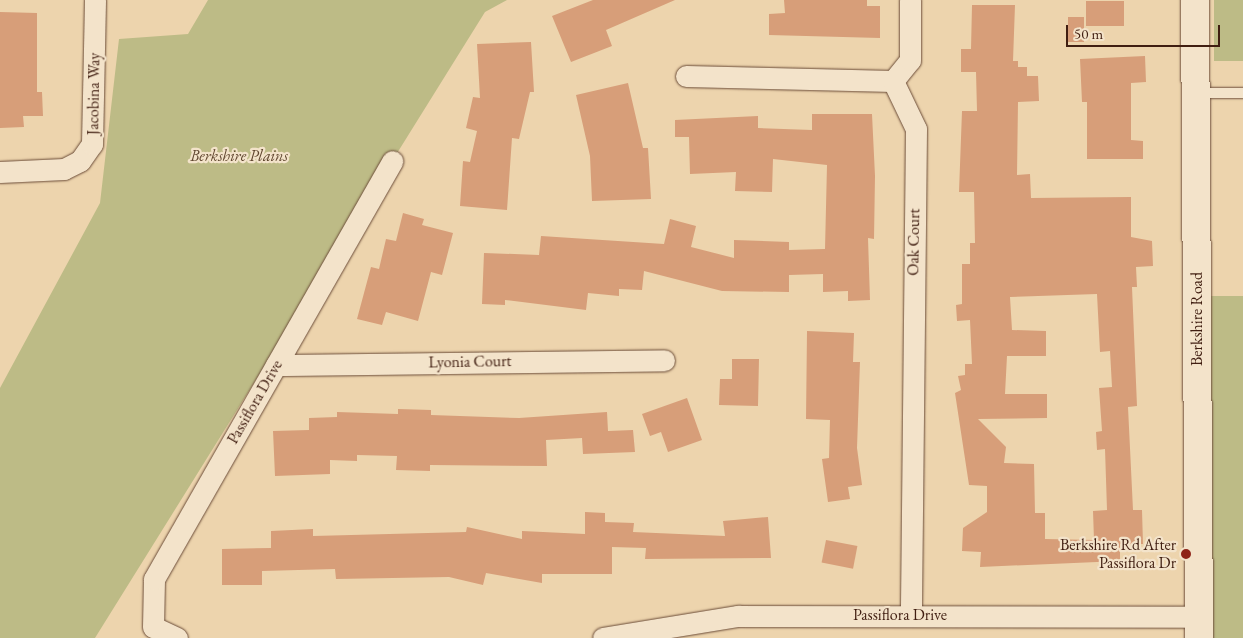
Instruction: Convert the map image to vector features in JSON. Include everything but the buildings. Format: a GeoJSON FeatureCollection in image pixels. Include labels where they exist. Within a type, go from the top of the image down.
{"type":"FeatureCollection","features":[{"type":"Feature","properties":{"kind":"main road","name":"Berkshire Road"},"geometry":{"type":"LineString","coordinates":[[1195,0],[1200,628]]}},
{"type":"Feature","properties":{"kind":"street","name":"Jacobina Way"},"geometry":{"type":"LineString","coordinates":[[0,172],[64,169],[80,161],[92,144],[95,0]]}},
{"type":"Feature","properties":{"kind":"street"},"geometry":{"type":"LineString","coordinates":[[686,76],[893,81],[910,60],[910,0]]}},
{"type":"Feature","properties":{"kind":"street","name":"Oak Court"},"geometry":{"type":"LineString","coordinates":[[893,81],[916,129],[911,615]]}},
{"type":"Feature","properties":{"kind":"street","name":"Passiflora Drive"},"geometry":{"type":"LineString","coordinates":[[177,638],[153,627],[154,579],[392,161]]}},
{"type":"Feature","properties":{"kind":"street","name":"Lyonia Court"},"geometry":{"type":"LineString","coordinates":[[276,365],[664,360]]}},
{"type":"Feature","properties":{"kind":"street","name":"Passiflora Drive"},"geometry":{"type":"LineString","coordinates":[[603,638],[738,616],[911,615],[1200,628]]}},
{"type":"Feature","properties":{"kind":"lane"},"geometry":{"type":"LineString","coordinates":[[1195,94],[1243,93]]}},
{"type":"Feature","properties":{"kind":"green space","name":"Berkshire Plains"},"geometry":{"type":"Polygon","coordinates":[[[208,0],[507,0],[485,12],[95,638],[0,638],[0,388],[100,203],[119,39],[188,34],[208,0]]]}},
{"type":"Feature","properties":{"kind":"green space"},"geometry":{"type":"Polygon","coordinates":[[[1214,0],[1243,0],[1243,61],[1214,61],[1214,0]]]}},
{"type":"Feature","properties":{"kind":"green space"},"geometry":{"type":"Polygon","coordinates":[[[1197,296],[1243,296],[1243,638],[1197,638],[1197,296]]]}},
{"type":"Feature","properties":{"kind":"place","name":"Berkshire Rd After Passiflora Dr"},"geometry":{"type":"Point","coordinates":[1186,554]}}]}
